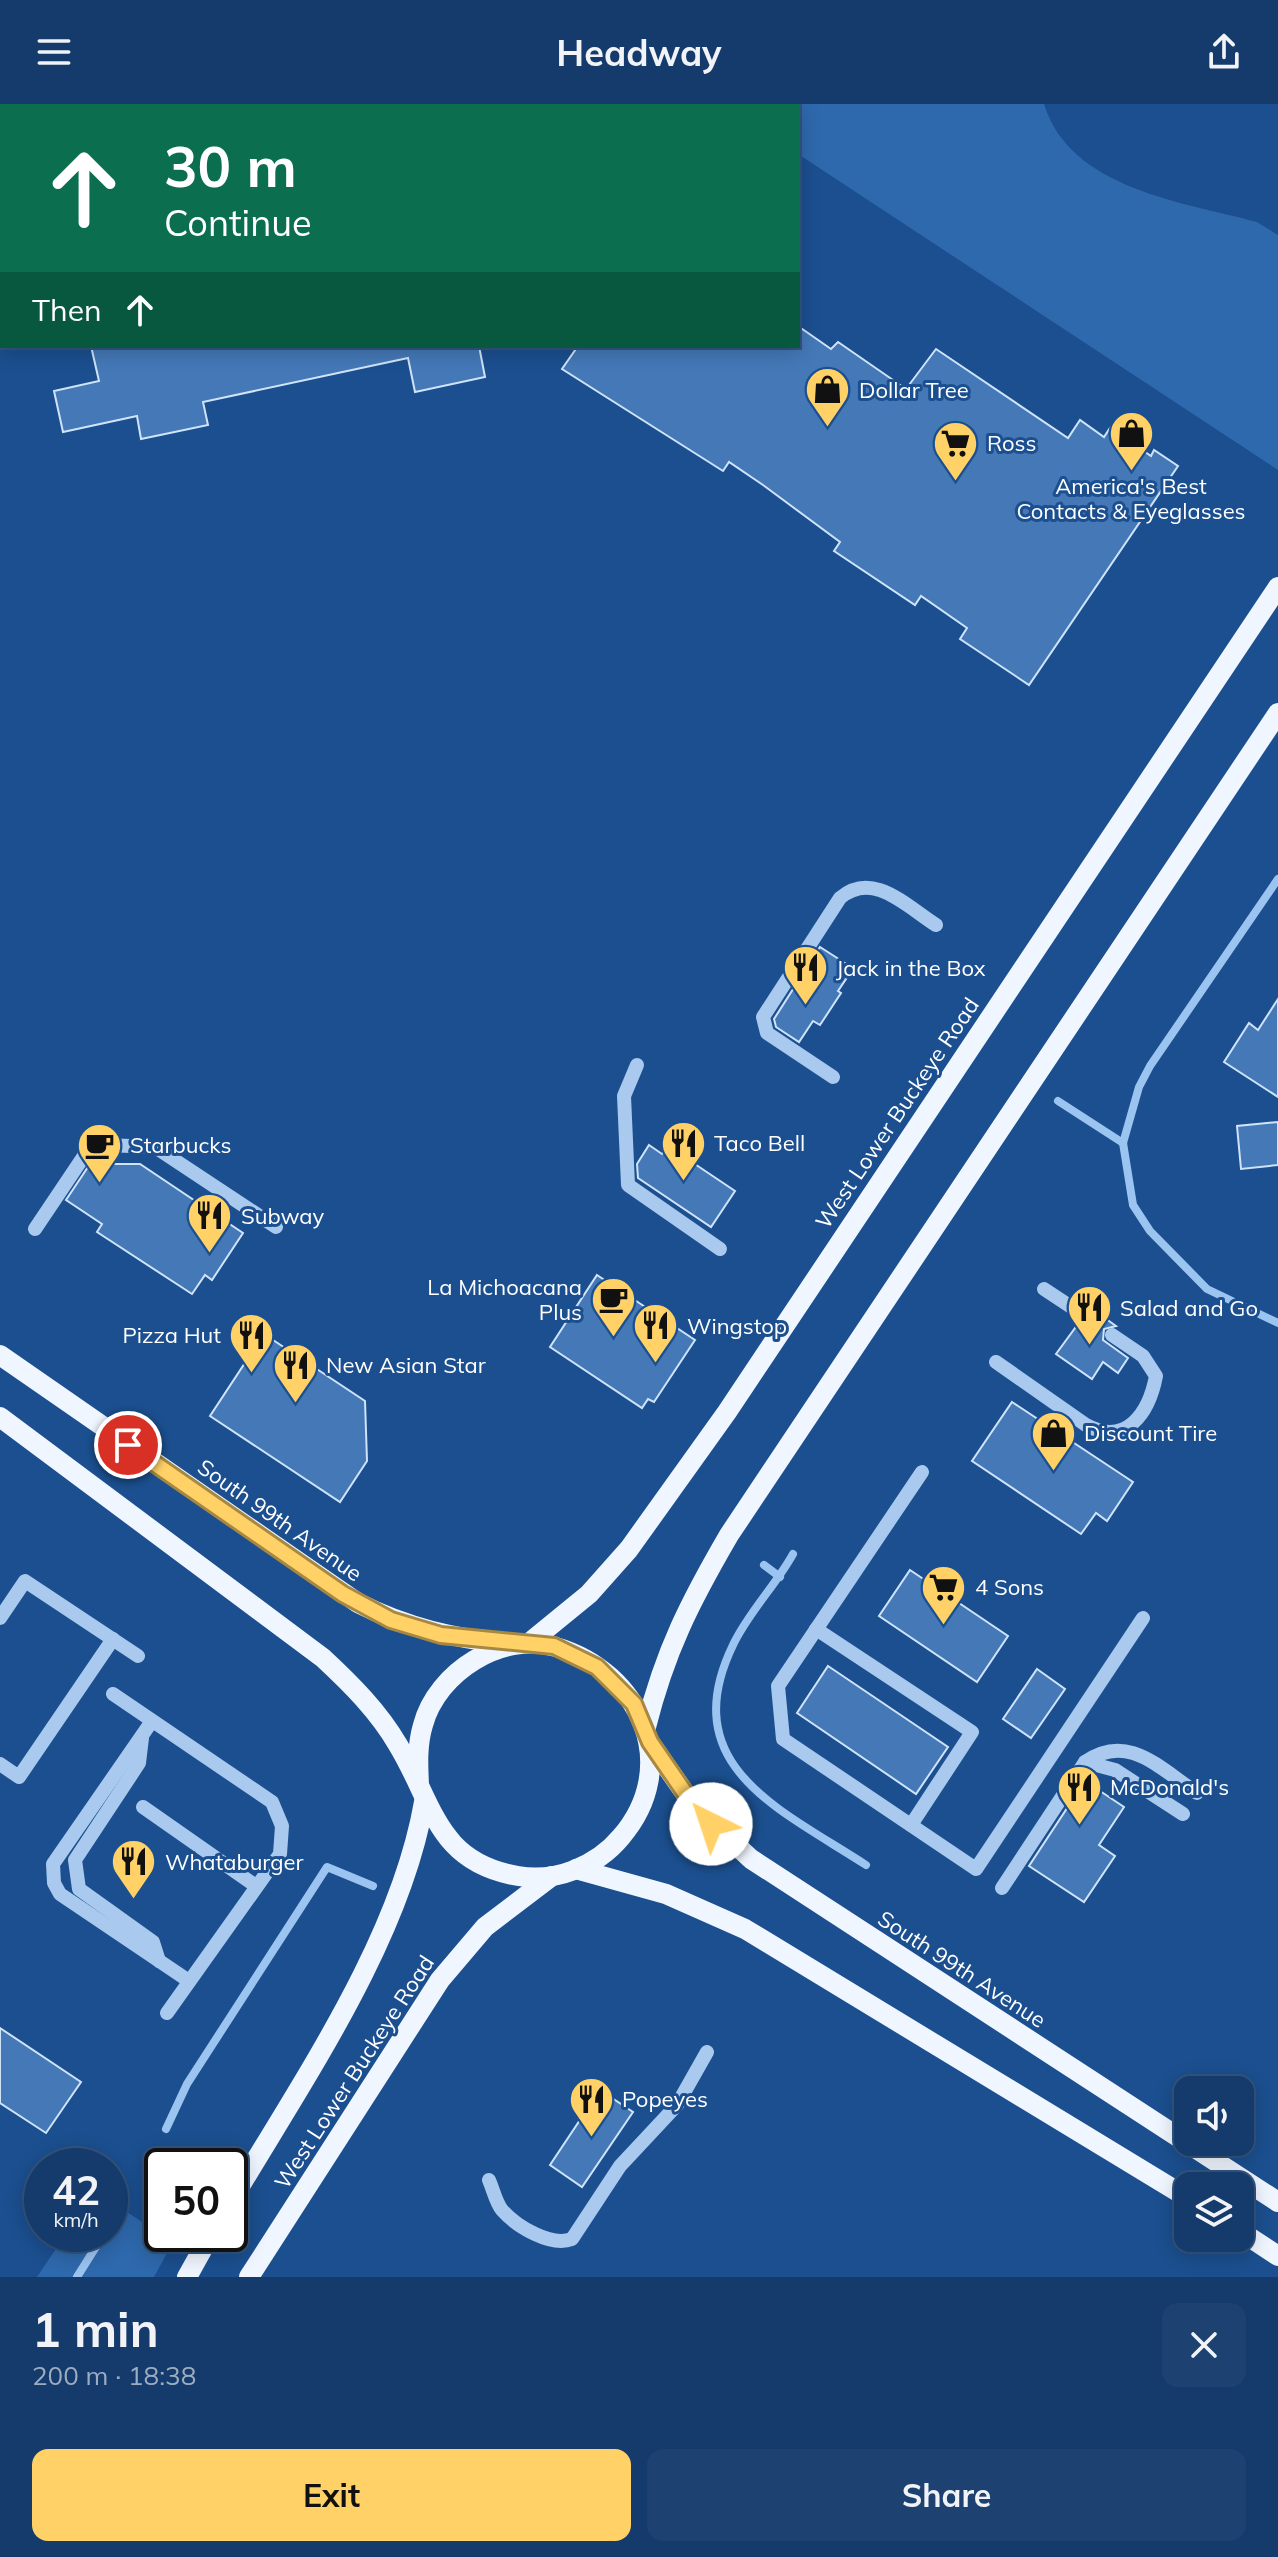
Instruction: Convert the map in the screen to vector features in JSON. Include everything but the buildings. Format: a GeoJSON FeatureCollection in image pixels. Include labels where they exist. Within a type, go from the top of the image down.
{"type":"FeatureCollection","features":[{"type":"Feature","properties":{"kind":"main road","name":"West Lower Buckeye Road"},"geometry":{"type":"LineString","coordinates":[[522,1644],[589,1594],[629,1549],[727,1412],[1278,587]]}},
{"type":"Feature","properties":{"kind":"main road"},"geometry":{"type":"LineString","coordinates":[[0,1417],[323,1658],[383,1724],[439,1830],[462,1853],[489,1869],[521,1877],[552,1876],[576,1869],[614,1845],[629,1828],[648,1787],[648,1734],[661,1668],[676,1631],[729,1535],[1278,713]]}},
{"type":"Feature","properties":{"kind":"main road","name":"South 99th Avenue"},"geometry":{"type":"LineString","coordinates":[[0,1355],[358,1603],[391,1620],[441,1635],[522,1644]]}},
{"type":"Feature","properties":{"kind":"main road"},"geometry":{"type":"LineString","coordinates":[[422,1794],[417,1754],[423,1723],[437,1694],[458,1671],[485,1654],[522,1644],[554,1646],[597,1667],[634,1704],[648,1734]]}},
{"type":"Feature","properties":{"kind":"main road","name":"South 99th Avenue"},"geometry":{"type":"LineString","coordinates":[[648,1734],[694,1806],[751,1859],[1278,2202]]}},
{"type":"Feature","properties":{"kind":"main road","name":"West Lower Buckeye Road"},"geometry":{"type":"LineString","coordinates":[[248,2171],[380,1939],[417,1844],[422,1794]]}},
{"type":"Feature","properties":{"kind":"main road"},"geometry":{"type":"LineString","coordinates":[[576,1869],[666,1894],[745,1929],[1174,2189]]}},
{"type":"Feature","properties":{"kind":"main road","name":"West Lower Buckeye Road"},"geometry":{"type":"LineString","coordinates":[[249,2277],[440,1980],[485,1927],[552,1876]]}},
{"type":"Feature","properties":{"kind":"main road"},"geometry":{"type":"LineString","coordinates":[[1254,2240],[1278,2256]]}},
{"type":"Feature","properties":{"kind":"main road"},"geometry":{"type":"LineString","coordinates":[[187,2277],[201,2252]]}},
{"type":"Feature","properties":{"kind":"lane"},"geometry":{"type":"LineString","coordinates":[[833,1077],[767,1033],[763,1017],[840,898],[854,887],[878,888],[936,925]]}},
{"type":"Feature","properties":{"kind":"lane"},"geometry":{"type":"LineString","coordinates":[[637,1065],[624,1096],[628,1185],[720,1249]]}},
{"type":"Feature","properties":{"kind":"lane"},"geometry":{"type":"LineString","coordinates":[[35,1229],[84,1156],[97,1146],[106,1145],[155,1147],[276,1227]]}},
{"type":"Feature","properties":{"kind":"lane"},"geometry":{"type":"LineString","coordinates":[[1044,1289],[1094,1322]]}},
{"type":"Feature","properties":{"kind":"lane"},"geometry":{"type":"LineString","coordinates":[[996,1362],[1086,1425],[1101,1433],[1115,1433],[1126,1430],[1140,1413],[1153,1394],[1156,1376],[1143,1356],[1112,1335]]}},
{"type":"Feature","properties":{"kind":"lane"},"geometry":{"type":"LineString","coordinates":[[922,1472],[778,1686],[783,1739],[976,1869],[1143,1618]]}},
{"type":"Feature","properties":{"kind":"lane"},"geometry":{"type":"LineString","coordinates":[[0,1618],[25,1581],[138,1656]]}},
{"type":"Feature","properties":{"kind":"lane"},"geometry":{"type":"LineString","coordinates":[[816,1629],[972,1732],[911,1825]]}},
{"type":"Feature","properties":{"kind":"lane"},"geometry":{"type":"LineString","coordinates":[[0,1764],[19,1777],[113,1639]]}},
{"type":"Feature","properties":{"kind":"lane"},"geometry":{"type":"LineString","coordinates":[[113,1694],[272,1802],[282,1826],[280,1854],[167,2013]]}},
{"type":"Feature","properties":{"kind":"lane"},"geometry":{"type":"LineString","coordinates":[[152,1721],[53,1864],[54,1883],[60,1894],[189,1981]]}},
{"type":"Feature","properties":{"kind":"lane"},"geometry":{"type":"LineString","coordinates":[[143,1733],[139,1763],[82,1847],[75,1860],[75,1876],[79,1889],[153,1942],[159,1961]]}},
{"type":"Feature","properties":{"kind":"lane"},"geometry":{"type":"LineString","coordinates":[[1002,1888],[1085,1762],[1103,1749],[1131,1750],[1197,1793]]}},
{"type":"Feature","properties":{"kind":"lane"},"geometry":{"type":"LineString","coordinates":[[1085,1762],[1115,1770],[1183,1814]]}},
{"type":"Feature","properties":{"kind":"lane"},"geometry":{"type":"LineString","coordinates":[[143,1807],[256,1886]]}},
{"type":"Feature","properties":{"kind":"lane"},"geometry":{"type":"LineString","coordinates":[[489,2180],[502,2210],[549,2240],[562,2243],[572,2239],[620,2166],[677,2105],[707,2052]]}},
{"type":"Feature","properties":{"kind":"shaded area"},"geometry":{"type":"Polygon","coordinates":[[[800,104],[1044,104],[1058,133],[1078,155],[1103,173],[1164,198],[1257,222],[1278,235],[1278,470],[800,155],[800,104]]]}},
{"type":"Feature","properties":{"kind":"shaded area"},"geometry":{"type":"Polygon","coordinates":[[[128,2213],[144,2223],[144,2252],[168,2252],[154,2277],[37,2277],[54,2252],[128,2252],[128,2213]]]}},
{"type":"Feature","properties":{"kind":"waterway"},"geometry":{"type":"LineString","coordinates":[[1278,879],[1150,1066],[1139,1087],[1123,1143],[1133,1205],[1150,1231],[1207,1289],[1278,1323]]}},
{"type":"Feature","properties":{"kind":"waterway"},"geometry":{"type":"LineString","coordinates":[[1058,1101],[1123,1143]]}},
{"type":"Feature","properties":{"kind":"waterway"},"geometry":{"type":"LineString","coordinates":[[793,1554],[733,1645],[718,1687],[717,1723],[727,1754],[746,1780],[801,1825],[866,1865]]}},
{"type":"Feature","properties":{"kind":"waterway"},"geometry":{"type":"LineString","coordinates":[[764,1565],[780,1577]]}},
{"type":"Feature","properties":{"kind":"waterway"},"geometry":{"type":"LineString","coordinates":[[166,2129],[187,2084],[327,1867],[373,1886]]}},
{"type":"Feature","properties":{"kind":"waterway"},"geometry":{"type":"LineString","coordinates":[[77,2277],[93,2252]]}},
{"type":"Feature","properties":{"kind":"place","name":"Dollar Tree"},"geometry":{"type":"Point","coordinates":[828,429]}},
{"type":"Feature","properties":{"kind":"place","name":"America's Best Contacts & Eyeglasses"},"geometry":{"type":"Point","coordinates":[1131,472]}},
{"type":"Feature","properties":{"kind":"place","name":"Ross"},"geometry":{"type":"Point","coordinates":[956,482]}},
{"type":"Feature","properties":{"kind":"place","name":"Jack in the Box"},"geometry":{"type":"Point","coordinates":[805,1007]}},
{"type":"Feature","properties":{"kind":"place","name":"Taco Bell"},"geometry":{"type":"Point","coordinates":[683,1182]}},
{"type":"Feature","properties":{"kind":"place","name":"Starbucks"},"geometry":{"type":"Point","coordinates":[99,1184]}},
{"type":"Feature","properties":{"kind":"place","name":"Subway"},"geometry":{"type":"Point","coordinates":[210,1255]}},
{"type":"Feature","properties":{"kind":"place","name":"La Michoacana Plus"},"geometry":{"type":"Point","coordinates":[613,1339]}},
{"type":"Feature","properties":{"kind":"place","name":"Salad and Go"},"geometry":{"type":"Point","coordinates":[1089,1347]}},
{"type":"Feature","properties":{"kind":"place","name":"Wingstop"},"geometry":{"type":"Point","coordinates":[656,1365]}},
{"type":"Feature","properties":{"kind":"place","name":"Pizza Hut"},"geometry":{"type":"Point","coordinates":[252,1374]}},
{"type":"Feature","properties":{"kind":"place","name":"New Asian Star"},"geometry":{"type":"Point","coordinates":[295,1404]}},
{"type":"Feature","properties":{"kind":"place","name":"Discount Tire"},"geometry":{"type":"Point","coordinates":[1053,1472]}},
{"type":"Feature","properties":{"kind":"place","name":"4 Sons"},"geometry":{"type":"Point","coordinates":[944,1626]}},
{"type":"Feature","properties":{"kind":"place","name":"McDonald's"},"geometry":{"type":"Point","coordinates":[1079,1826]}},
{"type":"Feature","properties":{"kind":"place","name":"Whataburger"},"geometry":{"type":"Point","coordinates":[134,1901]}},
{"type":"Feature","properties":{"kind":"place","name":"Popeyes"},"geometry":{"type":"Point","coordinates":[591,2138]}},
{"type":"Feature","properties":{"kind":"route"},"geometry":{"type":"LineString","coordinates":[[128,1445],[343,1594],[391,1620],[469,1640],[554,1646],[597,1667],[634,1704],[650,1742],[694,1806],[711,1824]]}}]}
